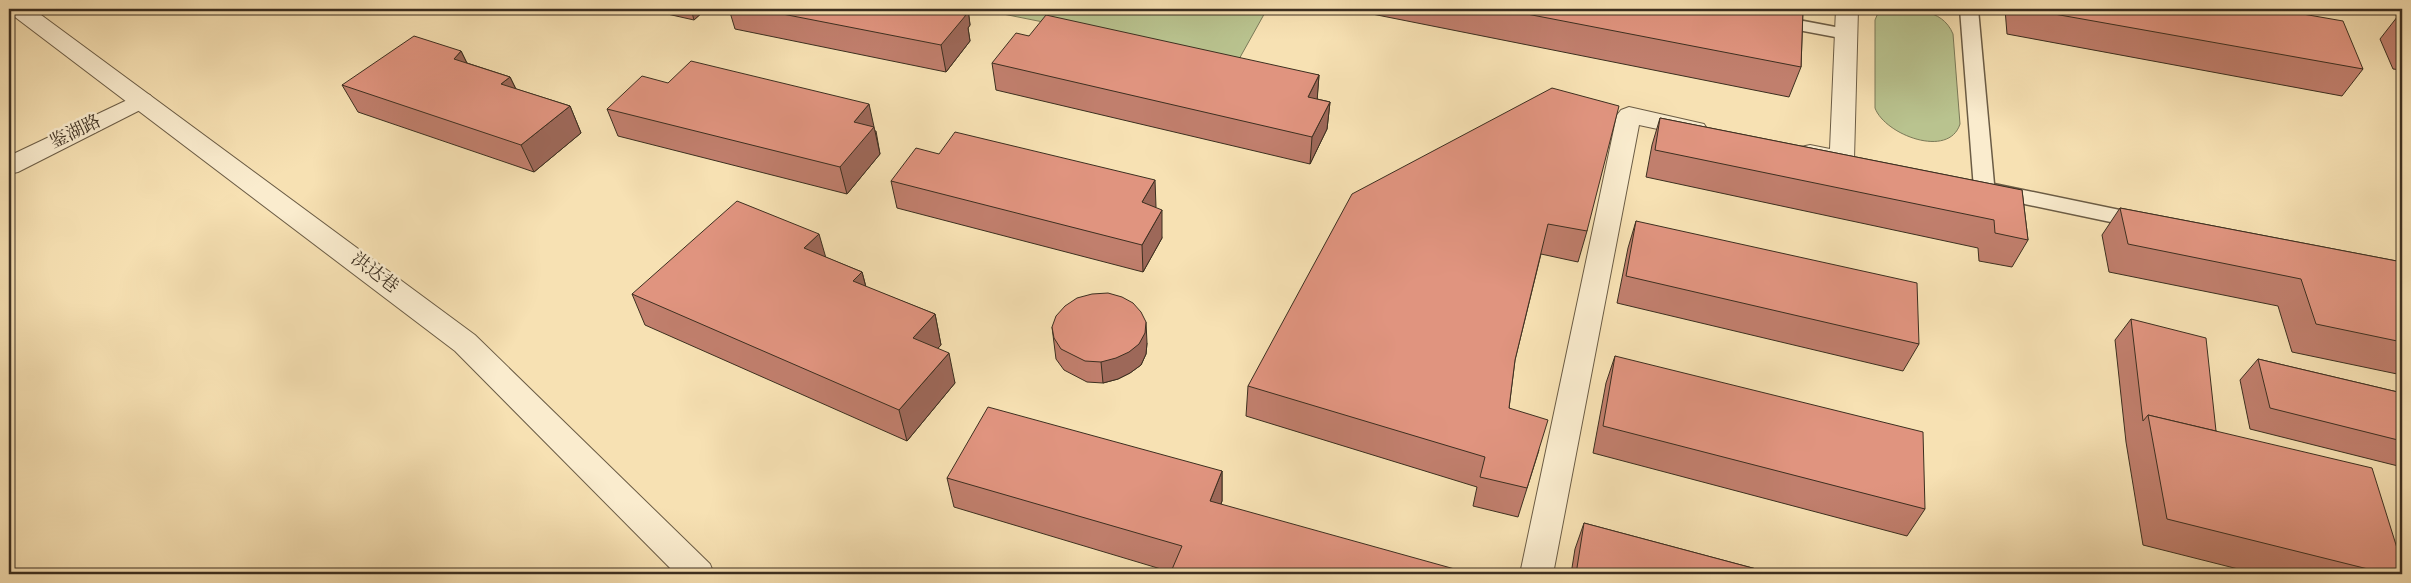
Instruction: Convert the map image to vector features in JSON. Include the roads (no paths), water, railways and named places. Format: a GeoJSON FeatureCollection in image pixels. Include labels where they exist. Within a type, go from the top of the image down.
{"type":"FeatureCollection","features":[{"type":"Feature","properties":{"kind":"street","name":"洪达巷"},"geometry":{"type":"LineString","coordinates":[[19,9],[465,343],[698,574]]}},
{"type":"Feature","properties":{"kind":"street"},"geometry":{"type":"LineString","coordinates":[[1784,147],[1851,161],[1846,34],[1847,9]]}},
{"type":"Feature","properties":{"kind":"street","name":"鉴湖路"},"geometry":{"type":"LineString","coordinates":[[9,166],[142,100]]}},
{"type":"Feature","properties":{"kind":"street"},"geometry":{"type":"LineString","coordinates":[[1536,574],[1629,115],[1716,133]]}},
{"type":"Feature","properties":{"kind":"lane"},"geometry":{"type":"LineString","coordinates":[[1969,9],[1974,187],[2159,225]]}},
{"type":"Feature","properties":{"kind":"lane"},"geometry":{"type":"LineString","coordinates":[[1758,18],[1846,34]]}}]}
